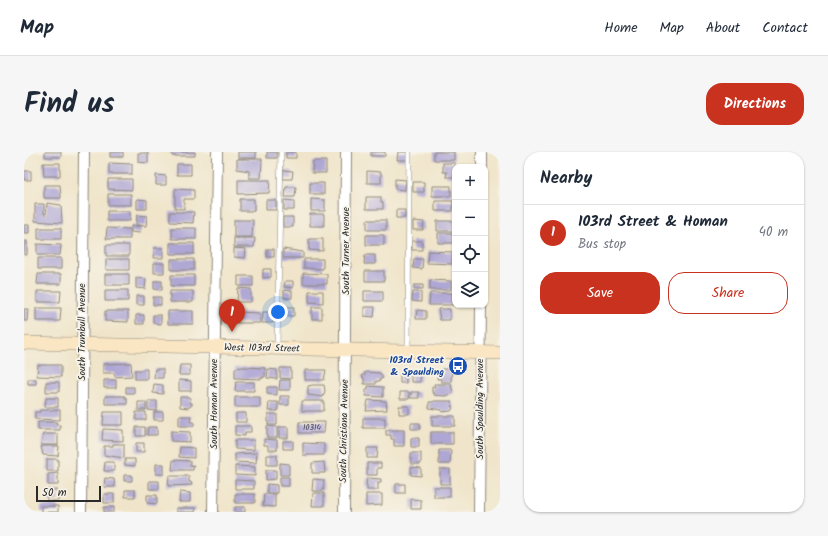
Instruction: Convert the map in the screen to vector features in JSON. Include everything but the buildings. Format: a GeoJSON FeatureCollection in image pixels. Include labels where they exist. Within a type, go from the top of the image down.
{"type":"FeatureCollection","features":[{"type":"Feature","properties":{"kind":"main road","name":"West 103rd Street"},"geometry":{"type":"LineString","coordinates":[[24,343],[500,353]]}},
{"type":"Feature","properties":{"kind":"street","name":"South Trumbull Avenue"},"geometry":{"type":"LineString","coordinates":[[81,512],[84,152]]}},
{"type":"Feature","properties":{"kind":"street","name":"South Homan Avenue"},"geometry":{"type":"LineString","coordinates":[[213,512],[217,152]]}},
{"type":"Feature","properties":{"kind":"street","name":"South Turner Avenue"},"geometry":{"type":"LineString","coordinates":[[345,350],[346,152]]}},
{"type":"Feature","properties":{"kind":"street"},"geometry":{"type":"LineString","coordinates":[[482,152],[482,164]]}},
{"type":"Feature","properties":{"kind":"street","name":"South Spaulding Avenue"},"geometry":{"type":"LineString","coordinates":[[480,512],[481,308]]}},
{"type":"Feature","properties":{"kind":"street","name":"South Christiana Avenue"},"geometry":{"type":"LineString","coordinates":[[344,512],[345,350]]}},
{"type":"Feature","properties":{"kind":"lane"},"geometry":{"type":"LineString","coordinates":[[277,348],[281,152]]}},
{"type":"Feature","properties":{"kind":"lane"},"geometry":{"type":"LineString","coordinates":[[408,351],[409,152]]}},
{"type":"Feature","properties":{"kind":"place","name":"103rd Street & Homan"},"geometry":{"type":"Point","coordinates":[232,332]}},
{"type":"Feature","properties":{"kind":"place","name":"103rd Street & Spaulding"},"geometry":{"type":"Point","coordinates":[458,366]}}]}
